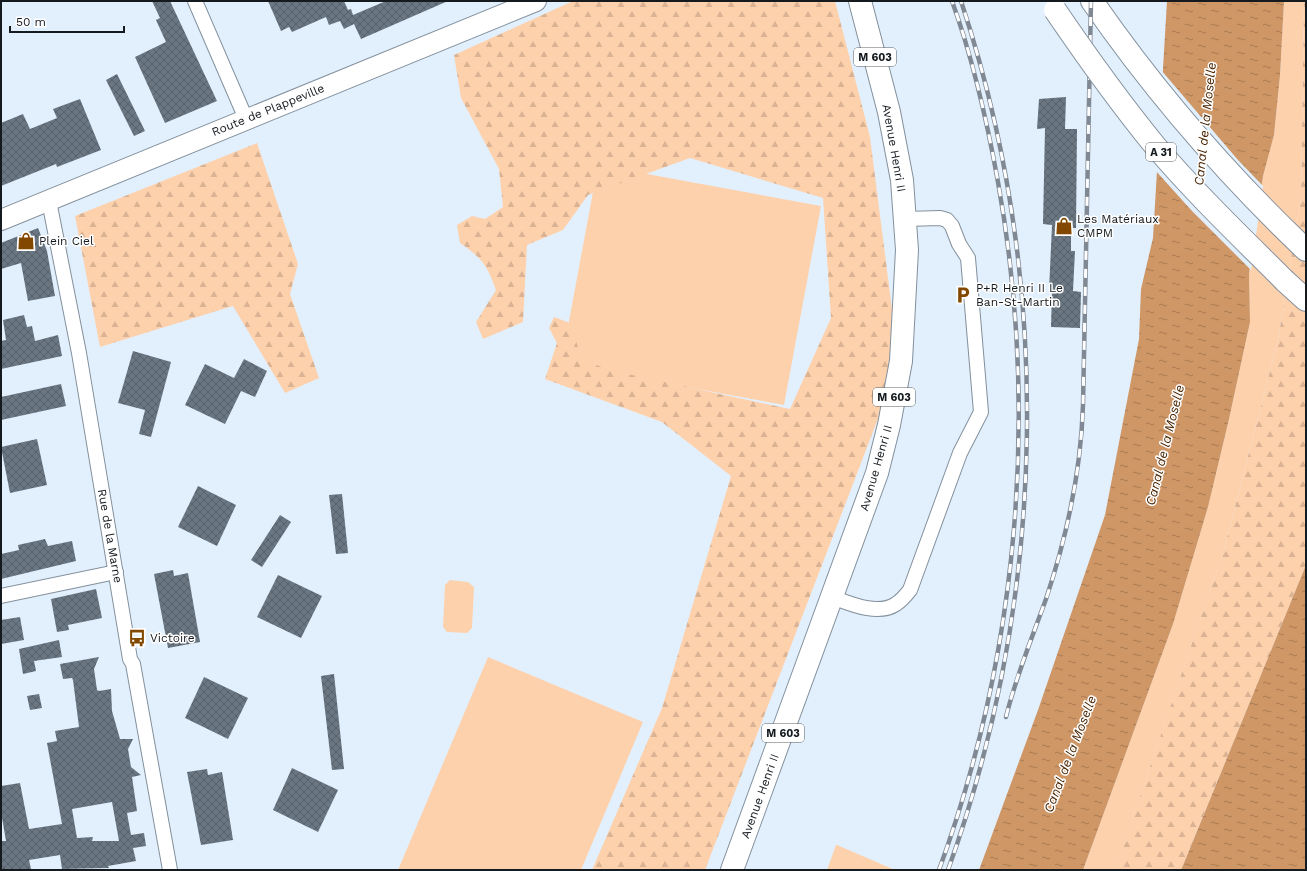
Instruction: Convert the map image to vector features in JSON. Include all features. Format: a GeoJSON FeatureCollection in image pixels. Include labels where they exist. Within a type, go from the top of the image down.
{"type":"FeatureCollection","features":[{"type":"Feature","properties":{"kind":"main road","name":"Avenue Henri II"},"geometry":{"type":"LineString","coordinates":[[732,870],[877,473],[889,425],[902,361],[907,250],[902,180],[889,112],[860,1]]}},
{"type":"Feature","properties":{"kind":"main road"},"geometry":{"type":"LineString","coordinates":[[1092,1],[1123,46],[1179,117],[1236,181],[1306,250]]}},
{"type":"Feature","properties":{"kind":"main road","name":"A 31"},"geometry":{"type":"LineString","coordinates":[[1052,5],[1102,79],[1157,148],[1218,215],[1306,300]]}},
{"type":"Feature","properties":{"kind":"street"},"geometry":{"type":"LineString","coordinates":[[195,1],[246,119]]}},
{"type":"Feature","properties":{"kind":"street","name":"Route de Plappeville"},"geometry":{"type":"LineString","coordinates":[[1,220],[536,1]]}},
{"type":"Feature","properties":{"kind":"street","name":"Rue de la Marne"},"geometry":{"type":"LineString","coordinates":[[49,201],[79,354],[116,572],[170,870]]}},
{"type":"Feature","properties":{"kind":"street"},"geometry":{"type":"LineString","coordinates":[[832,597],[880,610],[896,604],[910,590],[960,453],[981,412],[968,258],[958,244],[952,226],[947,220],[940,218],[905,220]]}},
{"type":"Feature","properties":{"kind":"street"},"geometry":{"type":"LineString","coordinates":[[1,596],[116,572]]}},
{"type":"Feature","properties":{"kind":"green space"},"geometry":{"type":"Polygon","coordinates":[[[573,1],[835,1],[870,137],[899,364],[705,870],[592,870],[662,708],[731,476],[662,422],[545,379],[557,343],[549,328],[554,317],[570,323],[582,359],[609,370],[790,409],[831,318],[823,198],[690,158],[588,195],[563,230],[527,245],[523,322],[483,339],[476,322],[496,290],[487,268],[479,258],[460,243],[457,225],[472,216],[485,219],[503,207],[499,169],[461,98],[454,55],[573,1]]]}},
{"type":"Feature","properties":{"kind":"green space"},"geometry":{"type":"Polygon","coordinates":[[[1284,1],[1304,1],[1301,198],[1278,340],[1225,546],[1117,865],[1115,870],[1083,870],[1173,624],[1208,507],[1229,419],[1250,322],[1249,274],[1263,176],[1274,135],[1280,75],[1284,1]]]}},
{"type":"Feature","properties":{"kind":"green space"},"geometry":{"type":"Polygon","coordinates":[[[1304,1],[1306,2],[1306,565],[1181,870],[1115,870],[1225,546],[1278,340],[1301,198],[1304,1]]]}},
{"type":"Feature","properties":{"kind":"green space"},"geometry":{"type":"Polygon","coordinates":[[[257,143],[298,264],[290,294],[319,378],[285,393],[233,306],[100,347],[75,216],[257,143]]]}},
{"type":"Feature","properties":{"kind":"green space"},"geometry":{"type":"Polygon","coordinates":[[[598,165],[821,206],[784,405],[561,364],[598,165]]]}},
{"type":"Feature","properties":{"kind":"green space"},"geometry":{"type":"Polygon","coordinates":[[[450,580],[468,582],[474,587],[472,628],[467,633],[447,632],[443,627],[445,585],[450,580]]]}},
{"type":"Feature","properties":{"kind":"green space"},"geometry":{"type":"Polygon","coordinates":[[[488,657],[643,722],[581,870],[398,870],[488,657]]]}},
{"type":"Feature","properties":{"kind":"green space"},"geometry":{"type":"Polygon","coordinates":[[[837,845],[895,870],[827,870],[837,845]]]}},
{"type":"Feature","properties":{"kind":"water","name":"Canal de la Moselle"},"geometry":{"type":"Polygon","coordinates":[[[1167,1],[1284,1],[1280,75],[1274,135],[1263,176],[1249,274],[1250,322],[1208,507],[1173,624],[1083,870],[979,870],[1038,710],[1105,515],[1139,339],[1141,289],[1153,238],[1167,1]]]}},
{"type":"Feature","properties":{"kind":"water"},"geometry":{"type":"Polygon","coordinates":[[[1306,565],[1306,870],[1181,870],[1184,863],[1306,565]]]}},
{"type":"Feature","properties":{"kind":"pier"},"geometry":{"type":"Polygon","coordinates":[[[1161,70],[1238,160],[1263,186],[1251,270],[1192,211],[1155,170],[1161,70]]]}},
{"type":"Feature","properties":{"kind":"building"},"geometry":{"type":"Polygon","coordinates":[[[152,1],[170,1],[217,101],[165,123],[135,57],[166,42],[156,20],[160,18],[152,1]]]}},
{"type":"Feature","properties":{"kind":"building"},"geometry":{"type":"Polygon","coordinates":[[[268,1],[344,1],[348,10],[351,9],[353,15],[386,1],[448,1],[361,39],[354,24],[344,29],[340,21],[329,25],[326,17],[292,32],[289,27],[281,31],[268,1]]]}},
{"type":"Feature","properties":{"kind":"building"},"geometry":{"type":"Polygon","coordinates":[[[117,74],[145,131],[134,136],[106,80],[117,74]]]}},
{"type":"Feature","properties":{"kind":"building"},"geometry":{"type":"Polygon","coordinates":[[[1066,97],[1065,129],[1077,129],[1076,228],[1071,228],[1071,251],[1075,251],[1073,291],[1081,292],[1080,328],[1051,327],[1052,291],[1049,291],[1052,225],[1043,224],[1045,128],[1037,129],[1039,99],[1066,97]]]}},
{"type":"Feature","properties":{"kind":"building"},"geometry":{"type":"Polygon","coordinates":[[[80,99],[101,150],[57,167],[56,164],[1,186],[1,123],[23,114],[30,129],[57,118],[53,109],[80,99]]]}},
{"type":"Feature","properties":{"kind":"building"},"geometry":{"type":"Polygon","coordinates":[[[38,228],[47,251],[55,296],[28,301],[21,263],[1,269],[1,243],[38,228]]]}},
{"type":"Feature","properties":{"kind":"building"},"geometry":{"type":"Polygon","coordinates":[[[24,315],[27,327],[32,326],[35,341],[58,335],[62,356],[1,369],[1,341],[6,340],[3,320],[24,315]]]}},
{"type":"Feature","properties":{"kind":"building"},"geometry":{"type":"Polygon","coordinates":[[[133,351],[171,362],[151,437],[139,434],[145,410],[118,403],[133,351]]]}},
{"type":"Feature","properties":{"kind":"building"},"geometry":{"type":"Polygon","coordinates":[[[244,359],[267,371],[255,397],[241,391],[225,424],[185,405],[205,364],[234,378],[244,359]]]}},
{"type":"Feature","properties":{"kind":"building"},"geometry":{"type":"Polygon","coordinates":[[[61,384],[66,406],[1,420],[1,397],[61,384]]]}},
{"type":"Feature","properties":{"kind":"building"},"geometry":{"type":"Polygon","coordinates":[[[37,439],[47,485],[10,493],[1,447],[37,439]]]}},
{"type":"Feature","properties":{"kind":"building"},"geometry":{"type":"Polygon","coordinates":[[[198,486],[236,505],[217,546],[178,527],[198,486]]]}},
{"type":"Feature","properties":{"kind":"building"},"geometry":{"type":"Polygon","coordinates":[[[342,494],[348,553],[336,554],[329,495],[342,494]]]}},
{"type":"Feature","properties":{"kind":"building"},"geometry":{"type":"Polygon","coordinates":[[[280,515],[291,522],[262,567],[251,560],[280,515]]]}},
{"type":"Feature","properties":{"kind":"building"},"geometry":{"type":"Polygon","coordinates":[[[45,539],[48,546],[72,541],[76,561],[1,579],[1,554],[19,550],[18,545],[45,539]]]}},
{"type":"Feature","properties":{"kind":"building"},"geometry":{"type":"Polygon","coordinates":[[[173,570],[174,576],[188,573],[200,642],[168,648],[154,574],[173,570]]]}},
{"type":"Feature","properties":{"kind":"building"},"geometry":{"type":"Polygon","coordinates":[[[278,575],[322,596],[301,638],[257,617],[278,575]]]}},
{"type":"Feature","properties":{"kind":"building"},"geometry":{"type":"Polygon","coordinates":[[[96,589],[102,618],[68,625],[69,630],[57,632],[51,599],[96,589]]]}},
{"type":"Feature","properties":{"kind":"building"},"geometry":{"type":"Polygon","coordinates":[[[20,617],[24,640],[1,644],[1,620],[20,617]]]}},
{"type":"Feature","properties":{"kind":"building"},"geometry":{"type":"Polygon","coordinates":[[[59,640],[62,657],[34,661],[36,671],[23,674],[19,649],[59,640]]]}},
{"type":"Feature","properties":{"kind":"building"},"geometry":{"type":"Polygon","coordinates":[[[99,657],[94,669],[97,690],[111,689],[112,711],[120,739],[133,739],[128,749],[131,767],[141,775],[132,777],[137,811],[127,813],[131,835],[144,833],[146,846],[133,848],[136,861],[108,866],[109,868],[62,869],[60,855],[29,860],[31,869],[1,869],[1,841],[6,841],[1,812],[1,786],[20,783],[29,829],[62,824],[47,743],[57,741],[55,731],[79,727],[73,680],[72,678],[63,679],[60,664],[99,657]],[[112,802],[72,809],[77,838],[93,837],[92,841],[119,841],[112,802]]]}},
{"type":"Feature","properties":{"kind":"building"},"geometry":{"type":"Polygon","coordinates":[[[334,674],[344,769],[332,770],[321,676],[334,674]]]}},
{"type":"Feature","properties":{"kind":"building"},"geometry":{"type":"Polygon","coordinates":[[[204,677],[248,698],[228,739],[185,718],[204,677]]]}},
{"type":"Feature","properties":{"kind":"building"},"geometry":{"type":"Polygon","coordinates":[[[39,694],[42,708],[30,710],[27,696],[39,694]]]}},
{"type":"Feature","properties":{"kind":"building"},"geometry":{"type":"Polygon","coordinates":[[[292,768],[338,790],[318,832],[273,810],[292,768]]]}},
{"type":"Feature","properties":{"kind":"building"},"geometry":{"type":"Polygon","coordinates":[[[207,769],[208,775],[222,772],[233,840],[201,845],[187,772],[207,769]]]}},
{"type":"Feature","properties":{"kind":"railway"},"geometry":{"type":"LineString","coordinates":[[939,870],[966,787],[988,702],[1004,616],[1014,530],[1018,443],[1017,355],[1011,268],[998,182],[979,90],[960,23],[952,1]]}},
{"type":"Feature","properties":{"kind":"railway"},"geometry":{"type":"LineString","coordinates":[[948,870],[981,764],[1005,656],[1021,547],[1027,437],[1024,326],[1012,216],[991,108],[961,1]]}},
{"type":"Feature","properties":{"kind":"railway"},"geometry":{"type":"LineString","coordinates":[[1006,717],[1019,672],[1054,575],[1072,503],[1082,430],[1091,1]]}},
{"type":"Feature","properties":{"kind":"place","name":"Les Matériaux CMPM"},"geometry":{"type":"Point","coordinates":[1064,226]}},
{"type":"Feature","properties":{"kind":"place","name":"Plein Ciel"},"geometry":{"type":"Point","coordinates":[26,241]}},
{"type":"Feature","properties":{"kind":"place","name":"P+R Henri II Le Ban-St-Martin"},"geometry":{"type":"Point","coordinates":[963,295]}},
{"type":"Feature","properties":{"kind":"place","name":"Victoire"},"geometry":{"type":"Point","coordinates":[137,638]}}]}
